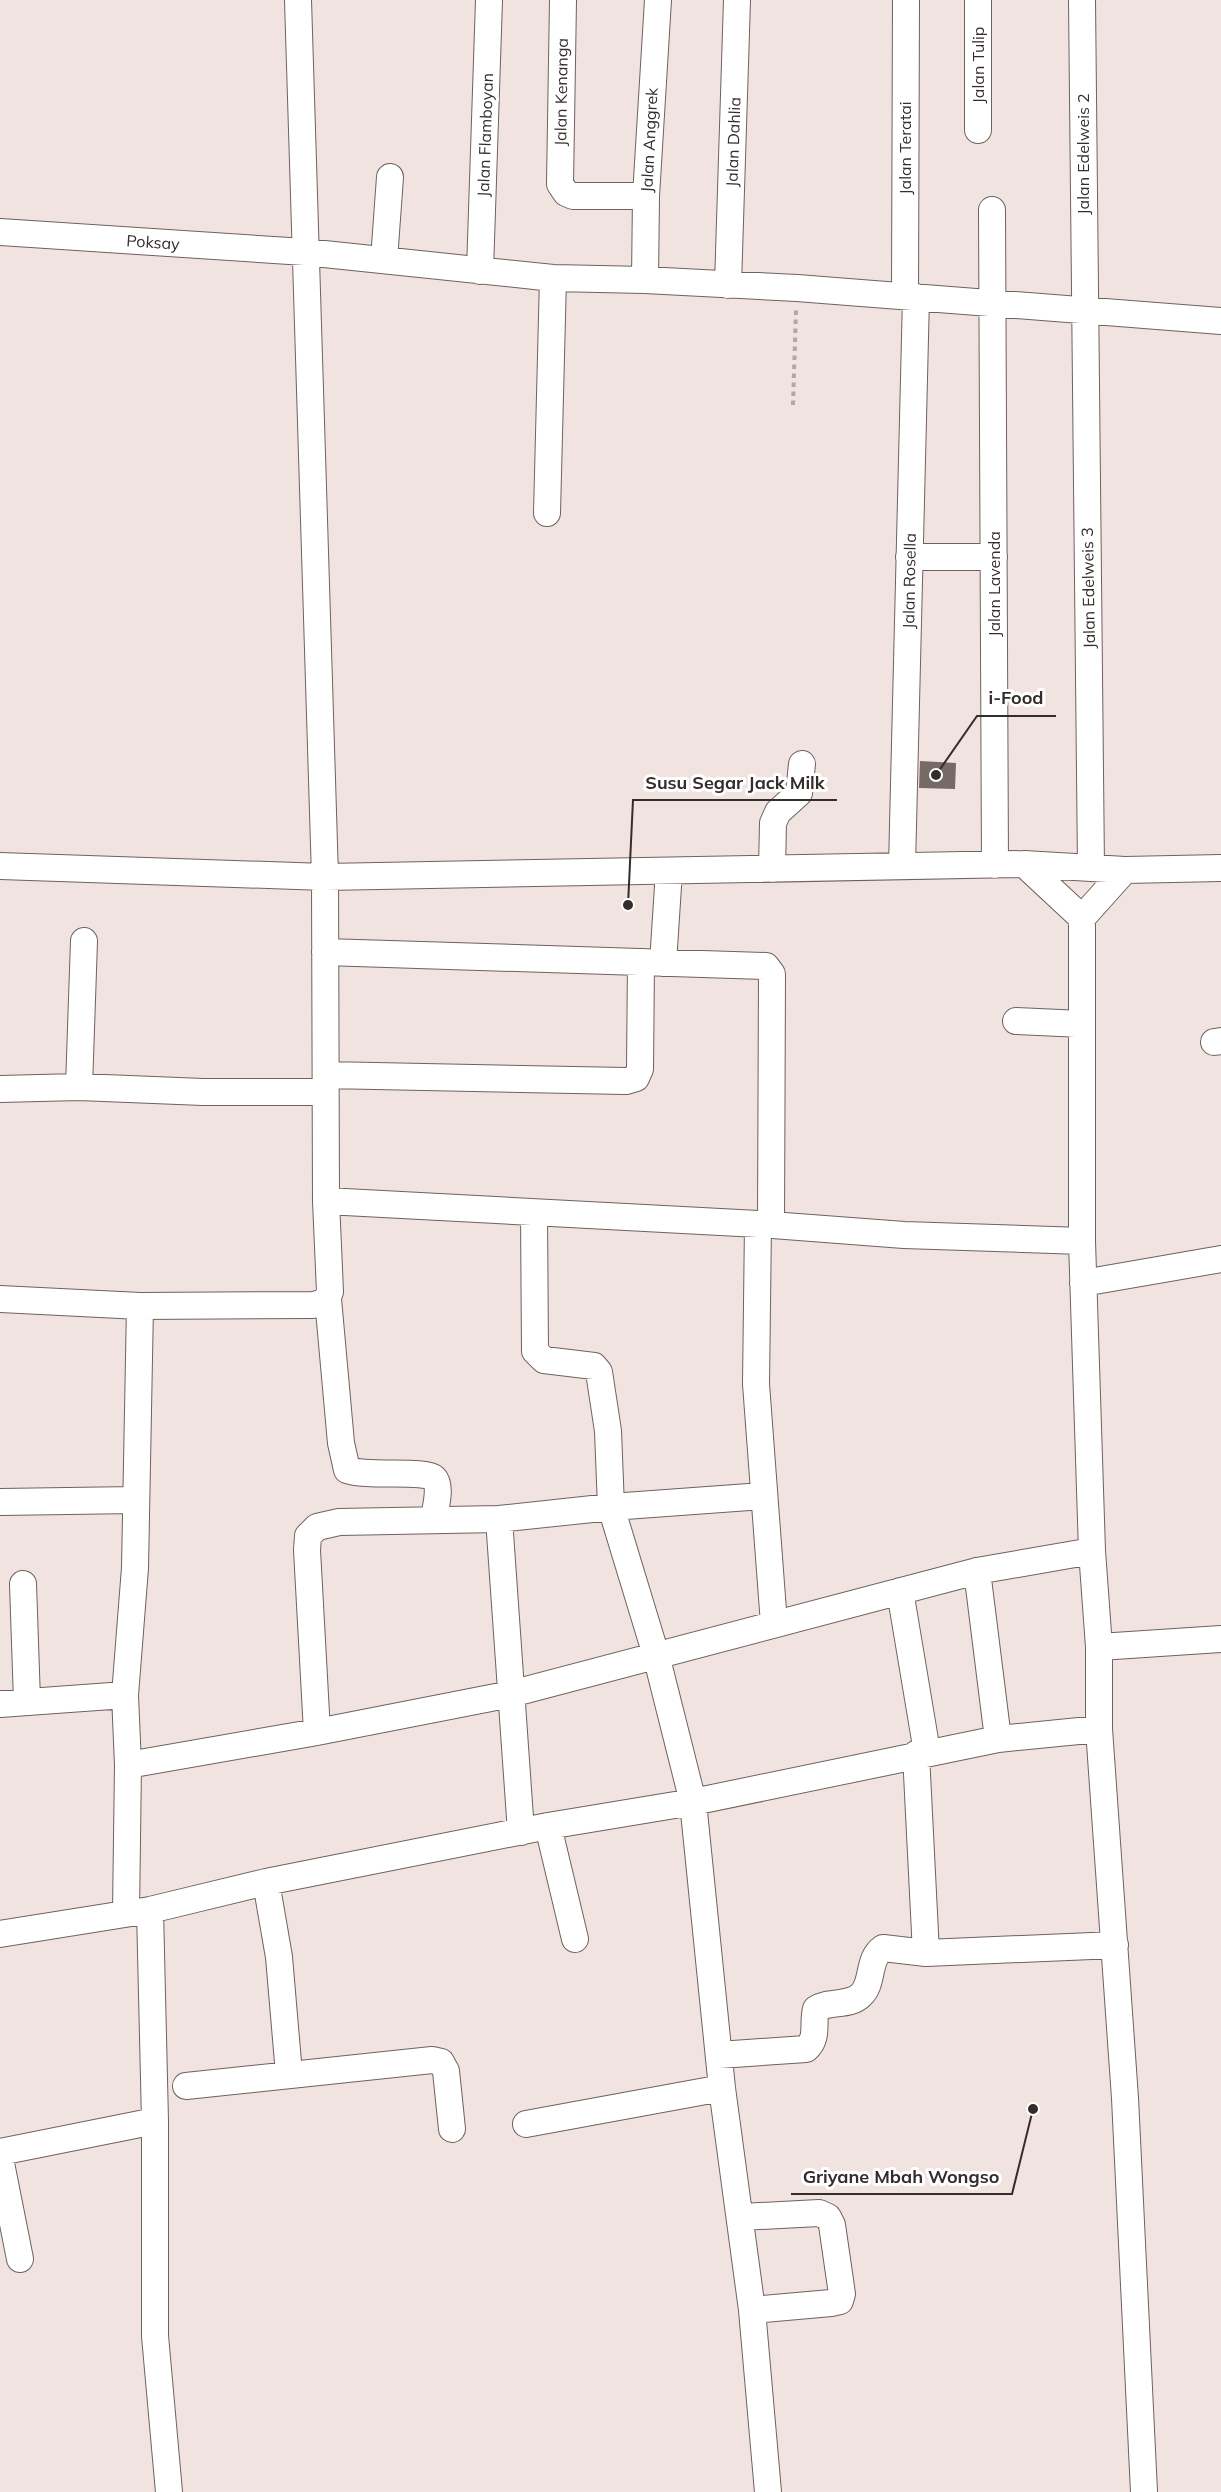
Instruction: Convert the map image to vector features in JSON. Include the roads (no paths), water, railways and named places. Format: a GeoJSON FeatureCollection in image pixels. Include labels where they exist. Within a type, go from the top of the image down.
{"type":"FeatureCollection","features":[{"type":"Feature","properties":{"kind":"street"},"geometry":{"type":"LineString","coordinates":[[298,0],[325,877],[328,1299],[340,1443],[347,1470],[357,1474],[426,1474],[434,1478],[437,1484],[434,1519]]}},
{"type":"Feature","properties":{"kind":"street","name":"Jalan Flamboyan"},"geometry":{"type":"LineString","coordinates":[[480,271],[489,0]]}},
{"type":"Feature","properties":{"kind":"street","name":"Jalan Kenanga"},"geometry":{"type":"LineString","coordinates":[[563,0],[560,184],[566,193],[573,196],[646,196]]}},
{"type":"Feature","properties":{"kind":"street","name":"Jalan Anggrek"},"geometry":{"type":"LineString","coordinates":[[645,279],[646,196],[658,0]]}},
{"type":"Feature","properties":{"kind":"street","name":"Jalan Dahlia"},"geometry":{"type":"LineString","coordinates":[[728,285],[737,0]]}},
{"type":"Feature","properties":{"kind":"street","name":"Jalan Teratai"},"geometry":{"type":"LineString","coordinates":[[906,0],[910,296]]}},
{"type":"Feature","properties":{"kind":"street","name":"Jalan Tulip"},"geometry":{"type":"LineString","coordinates":[[978,0],[978,130]]}},
{"type":"Feature","properties":{"kind":"street","name":"Jalan Edelweis 2"},"geometry":{"type":"LineString","coordinates":[[1082,0],[1085,308]]}},
{"type":"Feature","properties":{"kind":"street"},"geometry":{"type":"LineString","coordinates":[[384,260],[390,177]]}},
{"type":"Feature","properties":{"kind":"street","name":"Jalan Lavenda"},"geometry":{"type":"LineString","coordinates":[[992,210],[995,865]]}},
{"type":"Feature","properties":{"kind":"street","name":"Poksay"},"geometry":{"type":"LineString","coordinates":[[0,232],[305,252],[553,278],[645,279],[796,288],[1085,308],[1221,321]]}},
{"type":"Feature","properties":{"kind":"street"},"geometry":{"type":"LineString","coordinates":[[547,513],[553,278]]}},
{"type":"Feature","properties":{"kind":"street","name":"Jalan Rosella"},"geometry":{"type":"LineString","coordinates":[[902,866],[909,556],[910,296]]}},
{"type":"Feature","properties":{"kind":"street","name":"Jalan Edelweis 3"},"geometry":{"type":"LineString","coordinates":[[1085,308],[1091,868]]}},
{"type":"Feature","properties":{"kind":"street"},"geometry":{"type":"LineString","coordinates":[[909,556],[994,557]]}},
{"type":"Feature","properties":{"kind":"street"},"geometry":{"type":"LineString","coordinates":[[772,869],[773,824],[778,812],[799,793],[802,764]]}},
{"type":"Feature","properties":{"kind":"street"},"geometry":{"type":"LineString","coordinates":[[0,866],[325,877],[1024,864],[1125,870],[1221,868]]}},
{"type":"Feature","properties":{"kind":"street"},"geometry":{"type":"LineString","coordinates":[[1024,864],[1082,918]]}},
{"type":"Feature","properties":{"kind":"street"},"geometry":{"type":"LineString","coordinates":[[1125,870],[1082,918],[1082,1241],[1092,1551],[1099,1647],[1099,1729],[1115,1945],[1144,2492]]}},
{"type":"Feature","properties":{"kind":"street"},"geometry":{"type":"LineString","coordinates":[[0,1089],[79,1087],[203,1092],[325,1084],[626,1081],[636,1078],[640,1069],[652,962],[669,871]]}},
{"type":"Feature","properties":{"kind":"street"},"geometry":{"type":"LineString","coordinates":[[79,1087],[84,941]]}},
{"type":"Feature","properties":{"kind":"street"},"geometry":{"type":"LineString","coordinates":[[325,952],[763,965],[771,971],[764,1225],[756,1384],[774,1623]]}},
{"type":"Feature","properties":{"kind":"street"},"geometry":{"type":"LineString","coordinates":[[1016,1021],[1082,1024]]}},
{"type":"Feature","properties":{"kind":"street"},"geometry":{"type":"LineString","coordinates":[[326,1201],[904,1235],[1082,1241]]}},
{"type":"Feature","properties":{"kind":"street"},"geometry":{"type":"LineString","coordinates":[[534,1214],[536,1351],[538,1357],[544,1360],[594,1366],[599,1372],[608,1431],[611,1507],[656,1655],[693,1802],[718,2055],[752,2310],[768,2492]]}},
{"type":"Feature","properties":{"kind":"street"},"geometry":{"type":"LineString","coordinates":[[1083,1283],[1221,1259]]}},
{"type":"Feature","properties":{"kind":"street"},"geometry":{"type":"LineString","coordinates":[[0,1299],[140,1306],[313,1305],[328,1299]]}},
{"type":"Feature","properties":{"kind":"street"},"geometry":{"type":"LineString","coordinates":[[140,1306],[135,1568],[125,1695],[138,1911],[155,2121],[155,2336],[170,2492]]}},
{"type":"Feature","properties":{"kind":"street"},"geometry":{"type":"LineString","coordinates":[[317,1732],[308,1536],[317,1527],[339,1522],[499,1519],[611,1507],[763,1496]]}},
{"type":"Feature","properties":{"kind":"street"},"geometry":{"type":"LineString","coordinates":[[0,1502],[135,1500]]}},
{"type":"Feature","properties":{"kind":"street"},"geometry":{"type":"LineString","coordinates":[[499,1519],[521,1832]]}},
{"type":"Feature","properties":{"kind":"street"},"geometry":{"type":"LineString","coordinates":[[128,1765],[317,1732],[511,1694],[977,1571],[1092,1551]]}},
{"type":"Feature","properties":{"kind":"street"},"geometry":{"type":"LineString","coordinates":[[977,1571],[998,1739]]}},
{"type":"Feature","properties":{"kind":"street"},"geometry":{"type":"LineString","coordinates":[[23,1584],[27,1701]]}},
{"type":"Feature","properties":{"kind":"street"},"geometry":{"type":"LineString","coordinates":[[900,1591],[922,1753],[926,1953]]}},
{"type":"Feature","properties":{"kind":"street"},"geometry":{"type":"LineString","coordinates":[[1099,1647],[1221,1639]]}},
{"type":"Feature","properties":{"kind":"street"},"geometry":{"type":"LineString","coordinates":[[0,1704],[125,1695]]}},
{"type":"Feature","properties":{"kind":"street"},"geometry":{"type":"LineString","coordinates":[[0,1934],[138,1911],[266,1882],[548,1826],[693,1802],[922,1753],[998,1739],[1099,1729]]}},
{"type":"Feature","properties":{"kind":"street"},"geometry":{"type":"LineString","coordinates":[[548,1826],[574,1939]]}},
{"type":"Feature","properties":{"kind":"street"},"geometry":{"type":"LineString","coordinates":[[266,1882],[279,1957],[289,2074]]}},
{"type":"Feature","properties":{"kind":"street"},"geometry":{"type":"LineString","coordinates":[[718,2055],[806,2049],[812,2044],[815,2036],[816,2009],[822,2005],[848,2002],[861,1996],[865,1991],[878,1951],[883,1948],[926,1953],[1115,1945]]}},
{"type":"Feature","properties":{"kind":"street"},"geometry":{"type":"LineString","coordinates":[[186,2086],[432,2060],[441,2062],[446,2071],[453,2129]]}},
{"type":"Feature","properties":{"kind":"street"},"geometry":{"type":"LineString","coordinates":[[526,2124],[722,2088]]}},
{"type":"Feature","properties":{"kind":"street"},"geometry":{"type":"LineString","coordinates":[[0,2152],[155,2121]]}},
{"type":"Feature","properties":{"kind":"street"},"geometry":{"type":"LineString","coordinates":[[0,2158],[20,2259]]}},
{"type":"Feature","properties":{"kind":"street"},"geometry":{"type":"LineString","coordinates":[[741,2217],[819,2213],[828,2217],[832,2225],[842,2294],[840,2301],[831,2303],[752,2310]]}},
{"type":"Feature","properties":{"kind":"street"},"geometry":{"type":"LineString","coordinates":[[1131,2492],[1140,2439]]}},
{"type":"Feature","properties":{"kind":"place","name":"i-Food"},"geometry":{"type":"Point","coordinates":[936,775]}},
{"type":"Feature","properties":{"kind":"place","name":"Susu Segar Jack Milk"},"geometry":{"type":"Point","coordinates":[628,905]}},
{"type":"Feature","properties":{"kind":"place","name":"Griyane Mbah Wongso"},"geometry":{"type":"Point","coordinates":[1033,2109]}}]}
